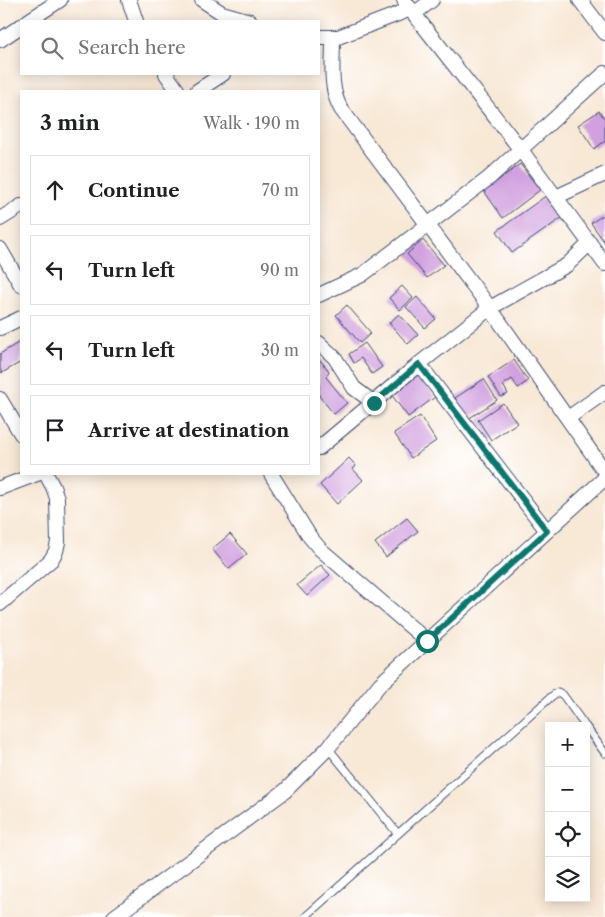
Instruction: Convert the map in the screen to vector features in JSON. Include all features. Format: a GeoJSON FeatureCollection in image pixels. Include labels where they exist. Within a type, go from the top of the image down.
{"type":"FeatureCollection","features":[{"type":"Feature","properties":{"kind":"street"},"geometry":{"type":"LineString","coordinates":[[30,20],[60,0]]}},
{"type":"Feature","properties":{"kind":"street"},"geometry":{"type":"LineString","coordinates":[[129,0],[136,20]]}},
{"type":"Feature","properties":{"kind":"street"},"geometry":{"type":"LineString","coordinates":[[202,0],[222,13],[246,20]]}},
{"type":"Feature","properties":{"kind":"street"},"geometry":{"type":"LineString","coordinates":[[432,0],[326,37],[336,101],[490,308],[605,472]]}},
{"type":"Feature","properties":{"kind":"street"},"geometry":{"type":"LineString","coordinates":[[580,0],[605,33]]}},
{"type":"Feature","properties":{"kind":"street"},"geometry":{"type":"LineString","coordinates":[[410,8],[521,150],[605,264]]}},
{"type":"Feature","properties":{"kind":"street"},"geometry":{"type":"LineString","coordinates":[[0,40],[20,27]]}},
{"type":"Feature","properties":{"kind":"street"},"geometry":{"type":"LineString","coordinates":[[320,295],[362,275],[489,178],[605,73]]}},
{"type":"Feature","properties":{"kind":"street"},"geometry":{"type":"LineString","coordinates":[[167,75],[177,90]]}},
{"type":"Feature","properties":{"kind":"street"},"geometry":{"type":"LineString","coordinates":[[199,90],[221,75]]}},
{"type":"Feature","properties":{"kind":"street"},"geometry":{"type":"LineString","coordinates":[[556,197],[605,174]]}},
{"type":"Feature","properties":{"kind":"street"},"geometry":{"type":"LineString","coordinates":[[0,219],[20,207]]}},
{"type":"Feature","properties":{"kind":"street"},"geometry":{"type":"LineString","coordinates":[[320,447],[419,364],[490,308],[567,265],[590,243]]}},
{"type":"Feature","properties":{"kind":"street"},"geometry":{"type":"LineString","coordinates":[[0,249],[20,283]]}},
{"type":"Feature","properties":{"kind":"street"},"geometry":{"type":"LineString","coordinates":[[0,328],[20,318]]}},
{"type":"Feature","properties":{"kind":"street"},"geometry":{"type":"LineString","coordinates":[[320,344],[335,358],[356,391],[374,403]]}},
{"type":"Feature","properties":{"kind":"street"},"geometry":{"type":"LineString","coordinates":[[419,364],[547,531]]}},
{"type":"Feature","properties":{"kind":"street"},"geometry":{"type":"LineString","coordinates":[[568,418],[605,392]]}},
{"type":"Feature","properties":{"kind":"street"},"geometry":{"type":"LineString","coordinates":[[1,401],[20,432]]}},
{"type":"Feature","properties":{"kind":"street"},"geometry":{"type":"LineString","coordinates":[[0,488],[34,475]]}},
{"type":"Feature","properties":{"kind":"street"},"geometry":{"type":"LineString","coordinates":[[0,604],[50,560],[56,551],[58,542],[56,498],[47,475]]}},
{"type":"Feature","properties":{"kind":"street"},"geometry":{"type":"LineString","coordinates":[[273,478],[320,549],[427,641]]}},
{"type":"Feature","properties":{"kind":"street"},"geometry":{"type":"LineString","coordinates":[[114,917],[277,798],[328,748],[376,688],[605,478]]}},
{"type":"Feature","properties":{"kind":"lane"},"geometry":{"type":"LineString","coordinates":[[305,917],[552,696],[558,692],[563,695],[583,722]]}},
{"type":"Feature","properties":{"kind":"lane"},"geometry":{"type":"LineString","coordinates":[[590,732],[605,753]]}},
{"type":"Feature","properties":{"kind":"lane"},"geometry":{"type":"LineString","coordinates":[[328,748],[398,834]]}},
{"type":"Feature","properties":{"kind":"building"},"geometry":{"type":"Polygon","coordinates":[[[599,111],[605,119],[605,141],[594,149],[578,125],[599,111]]]}},
{"type":"Feature","properties":{"kind":"building"},"geometry":{"type":"Polygon","coordinates":[[[520,164],[540,190],[503,218],[484,191],[520,164]]]}},
{"type":"Feature","properties":{"kind":"building"},"geometry":{"type":"Polygon","coordinates":[[[547,195],[563,217],[512,253],[497,231],[547,195]]]}},
{"type":"Feature","properties":{"kind":"building"},"geometry":{"type":"Polygon","coordinates":[[[605,214],[605,243],[591,223],[605,214]]]}},
{"type":"Feature","properties":{"kind":"building"},"geometry":{"type":"Polygon","coordinates":[[[423,240],[444,265],[427,278],[407,254],[423,240]]]}},
{"type":"Feature","properties":{"kind":"building"},"geometry":{"type":"Polygon","coordinates":[[[402,286],[413,298],[400,310],[389,298],[402,286]]]}},
{"type":"Feature","properties":{"kind":"building"},"geometry":{"type":"Polygon","coordinates":[[[417,297],[436,319],[425,328],[406,307],[417,297]]]}},
{"type":"Feature","properties":{"kind":"building"},"geometry":{"type":"Polygon","coordinates":[[[347,305],[371,333],[360,343],[336,315],[347,305]]]}},
{"type":"Feature","properties":{"kind":"building"},"geometry":{"type":"Polygon","coordinates":[[[399,314],[418,335],[408,344],[389,323],[399,314]]]}},
{"type":"Feature","properties":{"kind":"building"},"geometry":{"type":"Polygon","coordinates":[[[20,342],[20,363],[2,373],[0,369],[0,354],[20,342]]]}},
{"type":"Feature","properties":{"kind":"building"},"geometry":{"type":"Polygon","coordinates":[[[365,343],[382,367],[372,374],[361,358],[354,363],[349,354],[365,343]]]}},
{"type":"Feature","properties":{"kind":"building"},"geometry":{"type":"Polygon","coordinates":[[[320,360],[329,371],[326,377],[347,403],[334,414],[320,397],[320,360]]]}},
{"type":"Feature","properties":{"kind":"building"},"geometry":{"type":"Polygon","coordinates":[[[514,360],[528,381],[518,388],[512,379],[503,385],[508,394],[501,397],[488,377],[514,360]]]}},
{"type":"Feature","properties":{"kind":"building"},"geometry":{"type":"Polygon","coordinates":[[[418,374],[435,397],[408,417],[391,394],[418,374]]]}},
{"type":"Feature","properties":{"kind":"building"},"geometry":{"type":"Polygon","coordinates":[[[484,379],[497,400],[468,419],[455,398],[484,379]]]}},
{"type":"Feature","properties":{"kind":"building"},"geometry":{"type":"Polygon","coordinates":[[[503,403],[517,423],[491,440],[478,420],[503,403]]]}},
{"type":"Feature","properties":{"kind":"building"},"geometry":{"type":"Polygon","coordinates":[[[420,416],[436,441],[411,458],[394,433],[420,416]]]}},
{"type":"Feature","properties":{"kind":"building"},"geometry":{"type":"Polygon","coordinates":[[[349,458],[356,466],[353,469],[363,480],[337,504],[320,485],[349,458]]]}},
{"type":"Feature","properties":{"kind":"building"},"geometry":{"type":"Polygon","coordinates":[[[407,518],[418,531],[386,557],[375,543],[407,518]]]}},
{"type":"Feature","properties":{"kind":"building"},"geometry":{"type":"Polygon","coordinates":[[[230,534],[247,554],[229,569],[212,549],[230,534]]]}},
{"type":"Feature","properties":{"kind":"building"},"geometry":{"type":"Polygon","coordinates":[[[321,565],[330,575],[307,596],[297,585],[321,565]]]}},
{"type":"Feature","properties":{"kind":"route"},"geometry":{"type":"LineString","coordinates":[[374,403],[419,364],[547,531],[427,641]]}}]}
